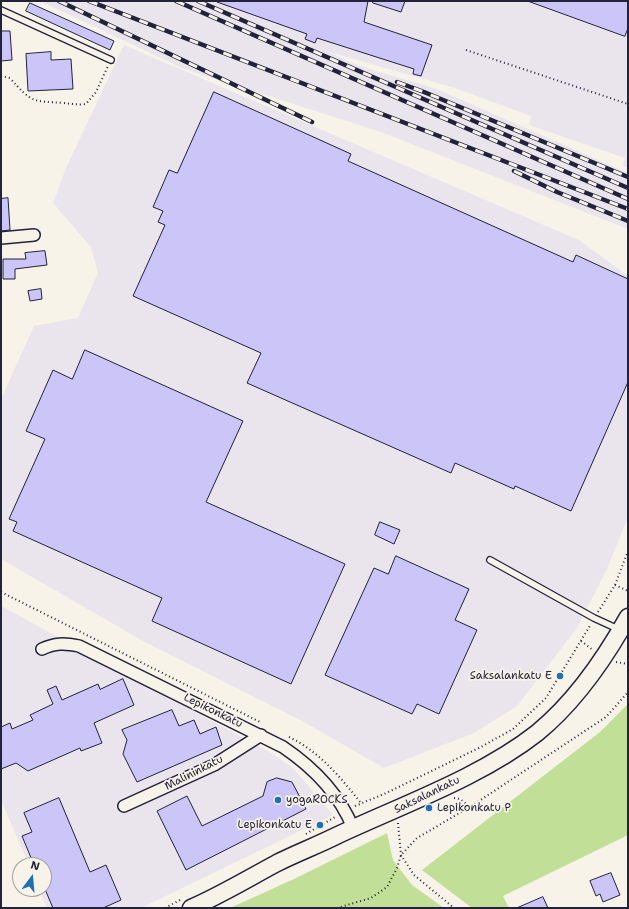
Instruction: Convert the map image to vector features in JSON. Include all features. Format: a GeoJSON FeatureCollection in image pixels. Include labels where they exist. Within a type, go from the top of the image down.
{"type":"FeatureCollection","features":[{"type":"Feature","properties":{"kind":"main road","name":"Saksalankatu"},"geometry":{"type":"LineString","coordinates":[[191,905],[279,862],[462,778],[509,753],[537,732],[574,697],[604,657],[624,624]]}},
{"type":"Feature","properties":{"kind":"street"},"geometry":{"type":"LineString","coordinates":[[1,238],[34,235]]}},
{"type":"Feature","properties":{"kind":"street","name":"Lepikonkatu"},"geometry":{"type":"LineString","coordinates":[[42,649],[55,643],[66,643],[79,646],[261,735],[302,759],[321,778],[346,810],[353,828]]}},
{"type":"Feature","properties":{"kind":"street","name":"Malininkatu"},"geometry":{"type":"LineString","coordinates":[[124,806],[214,765],[261,735]]}},
{"type":"Feature","properties":{"kind":"lane"},"geometry":{"type":"LineString","coordinates":[[1,10],[111,60]]}},
{"type":"Feature","properties":{"kind":"lane"},"geometry":{"type":"LineString","coordinates":[[490,560],[594,618],[624,624]]}},
{"type":"Feature","properties":{"kind":"path"},"geometry":{"type":"LineString","coordinates":[[466,50],[628,104]]}},
{"type":"Feature","properties":{"kind":"path"},"geometry":{"type":"LineString","coordinates":[[1,76],[10,78],[26,96],[44,103],[86,104],[96,92],[111,60]]}},
{"type":"Feature","properties":{"kind":"path"},"geometry":{"type":"LineString","coordinates":[[303,836],[346,810],[384,794],[479,748],[513,729],[546,698],[614,585],[628,551]]}},
{"type":"Feature","properties":{"kind":"path"},"geometry":{"type":"LineString","coordinates":[[614,585],[628,591]]}},
{"type":"Feature","properties":{"kind":"path"},"geometry":{"type":"LineString","coordinates":[[400,855],[417,838],[470,807],[606,717],[628,692]]}},
{"type":"Feature","properties":{"kind":"path"},"geometry":{"type":"LineString","coordinates":[[337,908],[371,898],[387,887],[397,868],[400,855],[398,822]]}},
{"type":"Feature","properties":{"kind":"path"},"geometry":{"type":"LineString","coordinates":[[400,855],[414,875],[454,908]]}},
{"type":"Feature","properties":{"kind":"path"},"geometry":{"type":"LineString","coordinates":[[165,908],[191,905]]}},
{"type":"Feature","properties":{"kind":"shaded area"},"geometry":{"type":"Polygon","coordinates":[[[40,1],[628,1],[628,168],[623,166],[625,158],[529,125],[531,116],[452,87],[329,52],[357,65],[437,89],[628,173],[628,229],[381,132],[184,69],[40,1]]]}},
{"type":"Feature","properties":{"kind":"shaded area"},"geometry":{"type":"Polygon","coordinates":[[[124,45],[579,240],[628,276],[628,517],[607,569],[577,628],[517,706],[474,733],[384,768],[304,722],[143,641],[1,559],[1,399],[34,326],[78,318],[98,273],[91,247],[53,203],[66,168],[124,45]]]}},
{"type":"Feature","properties":{"kind":"shaded area"},"geometry":{"type":"Polygon","coordinates":[[[1,606],[273,754],[294,769],[333,815],[141,908],[47,908],[42,897],[52,897],[52,857],[26,857],[1,800],[1,606]]]}},
{"type":"Feature","properties":{"kind":"green space"},"geometry":{"type":"Polygon","coordinates":[[[628,704],[628,835],[503,896],[509,908],[472,908],[422,870],[600,732],[628,704]]]}},
{"type":"Feature","properties":{"kind":"green space"},"geometry":{"type":"Polygon","coordinates":[[[387,833],[393,860],[412,885],[444,908],[230,908],[294,879],[387,833]]]}},
{"type":"Feature","properties":{"kind":"building"},"geometry":{"type":"Polygon","coordinates":[[[217,1],[368,1],[364,22],[432,45],[421,76],[413,74],[414,69],[317,38],[315,43],[305,39],[307,34],[217,1]]]}},
{"type":"Feature","properties":{"kind":"building"},"geometry":{"type":"Polygon","coordinates":[[[373,1],[405,1],[401,12],[373,3],[373,1]]]}},
{"type":"Feature","properties":{"kind":"building"},"geometry":{"type":"Polygon","coordinates":[[[528,1],[628,1],[628,28],[625,36],[528,1]]]}},
{"type":"Feature","properties":{"kind":"building"},"geometry":{"type":"Polygon","coordinates":[[[30,3],[114,41],[110,50],[26,11],[30,3]]]}},
{"type":"Feature","properties":{"kind":"building"},"geometry":{"type":"Polygon","coordinates":[[[1,31],[10,31],[12,60],[1,61],[1,31]]]}},
{"type":"Feature","properties":{"kind":"building"},"geometry":{"type":"Polygon","coordinates":[[[51,52],[51,60],[71,59],[73,89],[28,91],[26,54],[51,52]]]}},
{"type":"Feature","properties":{"kind":"building"},"geometry":{"type":"Polygon","coordinates":[[[214,92],[351,154],[348,161],[573,262],[576,255],[628,279],[628,382],[571,511],[515,486],[514,489],[455,463],[451,473],[247,383],[261,353],[133,296],[165,225],[158,222],[163,211],[153,207],[169,170],[177,173],[214,92]]]}},
{"type":"Feature","properties":{"kind":"building"},"geometry":{"type":"Polygon","coordinates":[[[8,198],[10,230],[1,231],[1,199],[8,198]]]}},
{"type":"Feature","properties":{"kind":"building"},"geometry":{"type":"Polygon","coordinates":[[[45,251],[47,265],[15,269],[15,279],[3,279],[3,259],[26,259],[25,253],[45,251]]]}},
{"type":"Feature","properties":{"kind":"building"},"geometry":{"type":"Polygon","coordinates":[[[41,289],[42,299],[30,301],[28,291],[41,289]]]}},
{"type":"Feature","properties":{"kind":"building"},"geometry":{"type":"Polygon","coordinates":[[[85,350],[243,421],[206,502],[345,564],[291,684],[152,621],[162,598],[13,531],[17,522],[9,519],[45,439],[26,431],[53,370],[72,379],[85,350]]]}},
{"type":"Feature","properties":{"kind":"building"},"geometry":{"type":"Polygon","coordinates":[[[380,522],[400,530],[394,544],[375,535],[380,522]]]}},
{"type":"Feature","properties":{"kind":"building"},"geometry":{"type":"Polygon","coordinates":[[[396,556],[469,589],[455,620],[477,630],[439,714],[417,704],[412,714],[325,675],[374,568],[388,574],[396,556]]]}},
{"type":"Feature","properties":{"kind":"building"},"geometry":{"type":"Polygon","coordinates":[[[123,679],[134,705],[94,723],[102,743],[81,751],[80,748],[28,771],[16,763],[1,769],[1,727],[10,723],[12,729],[33,720],[30,715],[53,704],[47,690],[56,686],[62,700],[98,684],[100,689],[123,679]]]}},
{"type":"Feature","properties":{"kind":"building"},"geometry":{"type":"Polygon","coordinates":[[[172,710],[179,726],[194,720],[200,734],[216,727],[222,745],[137,782],[123,754],[127,740],[122,730],[172,710]]]}},
{"type":"Feature","properties":{"kind":"building"},"geometry":{"type":"Polygon","coordinates":[[[277,778],[292,782],[306,809],[186,870],[157,811],[187,796],[202,826],[263,796],[267,782],[277,778]]]}},
{"type":"Feature","properties":{"kind":"building"},"geometry":{"type":"Polygon","coordinates":[[[59,798],[90,872],[106,865],[121,900],[103,908],[53,908],[48,897],[52,897],[52,857],[31,857],[22,836],[32,832],[24,813],[59,798]]]}},
{"type":"Feature","properties":{"kind":"building"},"geometry":{"type":"Polygon","coordinates":[[[611,873],[620,895],[603,902],[600,894],[596,896],[590,881],[611,873]]]}},
{"type":"Feature","properties":{"kind":"building"},"geometry":{"type":"Polygon","coordinates":[[[543,897],[548,908],[517,908],[543,897]]]}},
{"type":"Feature","properties":{"kind":"railway"},"geometry":{"type":"LineString","coordinates":[[59,1],[312,122]]}},
{"type":"Feature","properties":{"kind":"railway"},"geometry":{"type":"LineString","coordinates":[[89,1],[628,209]]}},
{"type":"Feature","properties":{"kind":"railway"},"geometry":{"type":"LineString","coordinates":[[176,1],[628,199]]}},
{"type":"Feature","properties":{"kind":"railway"},"geometry":{"type":"LineString","coordinates":[[198,1],[628,188]]}},
{"type":"Feature","properties":{"kind":"railway"},"geometry":{"type":"LineString","coordinates":[[397,82],[628,177]]}},
{"type":"Feature","properties":{"kind":"railway"},"geometry":{"type":"LineString","coordinates":[[514,171],[557,192],[628,221]]}},
{"type":"Feature","properties":{"kind":"place","name":"Saksalankatu E"},"geometry":{"type":"Point","coordinates":[560,676]}},
{"type":"Feature","properties":{"kind":"place","name":"yogaROCKS"},"geometry":{"type":"Point","coordinates":[278,800]}},
{"type":"Feature","properties":{"kind":"place","name":"Lepikonkatu P"},"geometry":{"type":"Point","coordinates":[429,808]}},
{"type":"Feature","properties":{"kind":"place","name":"Lepikonkatu E"},"geometry":{"type":"Point","coordinates":[320,825]}}]}
